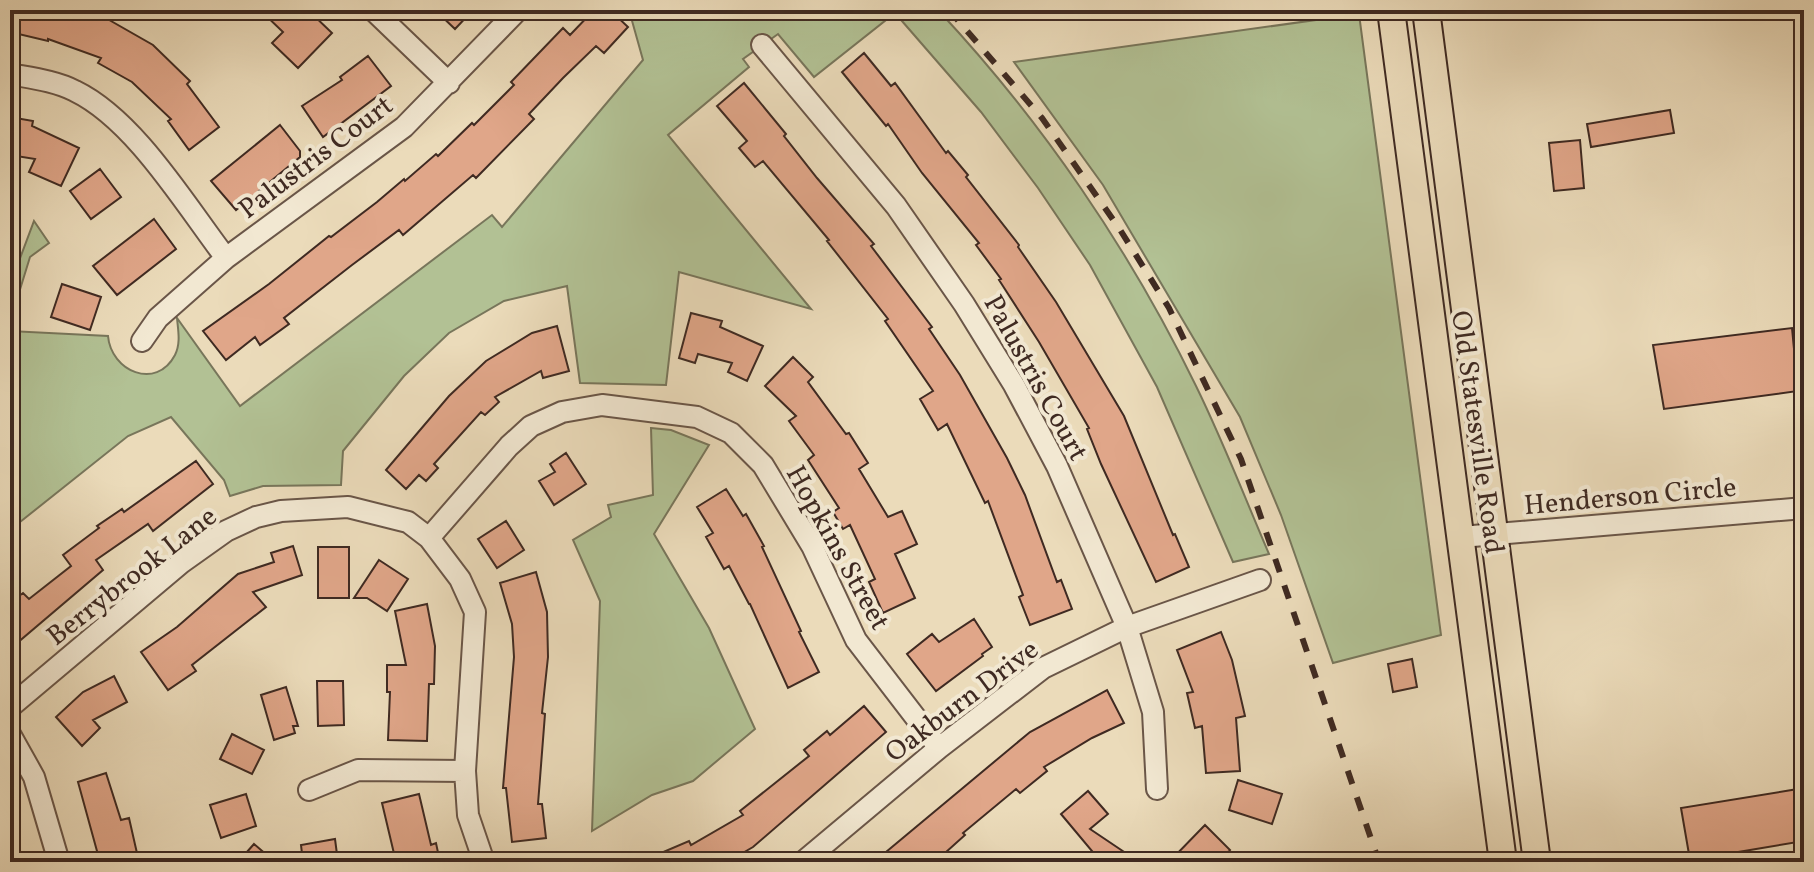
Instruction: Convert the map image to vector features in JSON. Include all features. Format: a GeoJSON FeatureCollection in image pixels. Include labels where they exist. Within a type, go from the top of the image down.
{"type":"FeatureCollection","features":[{"type":"Feature","properties":{"kind":"main road","name":"Old Statesville Road"},"geometry":{"type":"LineString","coordinates":[[1391,10],[1503,862]]}},
{"type":"Feature","properties":{"kind":"main road","name":"Old Statesville Road"},"geometry":{"type":"LineString","coordinates":[[1426,10],[1537,862]]}},
{"type":"Feature","properties":{"kind":"street"},"geometry":{"type":"LineString","coordinates":[[373,10],[449,83]]}},
{"type":"Feature","properties":{"kind":"street","name":"Palustris Court"},"geometry":{"type":"LineString","coordinates":[[142,341],[158,318],[226,258],[404,127],[518,10]]}},
{"type":"Feature","properties":{"kind":"street","name":"Palustris Court"},"geometry":{"type":"LineString","coordinates":[[762,45],[896,206],[964,304],[1014,385],[1057,466],[1127,627],[1153,712],[1157,789]]}},
{"type":"Feature","properties":{"kind":"street"},"geometry":{"type":"LineString","coordinates":[[10,74],[76,91],[124,127],[142,145],[226,258]]}},
{"type":"Feature","properties":{"kind":"street","name":"Hopkins Street"},"geometry":{"type":"LineString","coordinates":[[429,538],[509,446],[531,426],[562,412],[602,405],[697,417],[731,433],[763,465],[812,546],[856,640],[939,748]]}},
{"type":"Feature","properties":{"kind":"street","name":"Berrybrook Lane"},"geometry":{"type":"LineString","coordinates":[[10,707],[181,563],[226,531],[256,517],[281,511],[348,507],[408,522],[429,538],[460,579],[475,612],[465,771],[468,815],[484,862]]}},
{"type":"Feature","properties":{"kind":"street","name":"Henderson Circle"},"geometry":{"type":"LineString","coordinates":[[1461,537],[1804,508]]}},
{"type":"Feature","properties":{"kind":"street","name":"Oakburn Drive"},"geometry":{"type":"LineString","coordinates":[[810,860],[939,748],[1043,668],[1127,627],[1260,580]]}},
{"type":"Feature","properties":{"kind":"street"},"geometry":{"type":"LineString","coordinates":[[10,734],[34,777],[59,862]]}},
{"type":"Feature","properties":{"kind":"street"},"geometry":{"type":"LineString","coordinates":[[309,790],[358,770],[465,771]]}},
{"type":"Feature","properties":{"kind":"green space"},"geometry":{"type":"Polygon","coordinates":[[[629,10],[938,10],[1047,141],[1113,236],[1196,386],[1269,554],[1233,562],[1157,387],[1090,265],[981,112],[895,13],[814,77],[778,34],[743,59],[749,67],[668,135],[811,309],[679,272],[666,385],[580,383],[567,286],[504,301],[449,333],[404,376],[343,451],[341,485],[263,486],[230,496],[224,480],[171,417],[128,436],[10,530],[10,331],[108,336],[117,359],[126,367],[146,374],[167,366],[175,355],[179,341],[177,318],[240,406],[492,215],[502,227],[643,60],[629,10]]]}},
{"type":"Feature","properties":{"kind":"green space"},"geometry":{"type":"Polygon","coordinates":[[[1359,14],[1441,635],[1333,663],[1281,515],[1240,417],[1103,185],[1014,62],[1359,14]]]}},
{"type":"Feature","properties":{"kind":"green space"},"geometry":{"type":"Polygon","coordinates":[[[34,221],[49,243],[30,257],[10,322],[10,285],[34,221]]]}},
{"type":"Feature","properties":{"kind":"green space"},"geometry":{"type":"Polygon","coordinates":[[[651,428],[671,430],[709,445],[654,534],[709,628],[755,729],[693,781],[652,795],[592,831],[600,601],[573,540],[611,517],[608,505],[653,495],[651,428]]]}},
{"type":"Feature","properties":{"kind":"building"},"geometry":{"type":"Polygon","coordinates":[[[10,10],[90,10],[104,15],[153,45],[190,81],[187,84],[219,127],[189,150],[168,121],[171,119],[132,82],[98,63],[101,58],[48,39],[10,32],[10,10]]]}},
{"type":"Feature","properties":{"kind":"building"},"geometry":{"type":"Polygon","coordinates":[[[260,10],[308,10],[332,33],[298,68],[272,43],[283,32],[260,10]]]}},
{"type":"Feature","properties":{"kind":"building"},"geometry":{"type":"Polygon","coordinates":[[[435,10],[473,10],[455,29],[435,10]]]}},
{"type":"Feature","properties":{"kind":"building"},"geometry":{"type":"Polygon","coordinates":[[[594,10],[610,10],[628,27],[604,53],[596,46],[563,78],[529,114],[534,119],[476,178],[473,175],[403,235],[399,230],[284,318],[289,324],[260,345],[255,337],[226,360],[203,331],[405,181],[436,154],[438,156],[514,85],[511,82],[563,28],[570,35],[594,10]]]}},
{"type":"Feature","properties":{"kind":"building"},"geometry":{"type":"Polygon","coordinates":[[[864,53],[891,86],[895,83],[946,153],[948,151],[968,175],[966,177],[1019,245],[1056,302],[1124,416],[1189,567],[1156,582],[1101,464],[1089,428],[1001,279],[976,245],[979,243],[922,173],[888,124],[886,126],[842,72],[864,53]]]}},
{"type":"Feature","properties":{"kind":"building"},"geometry":{"type":"Polygon","coordinates":[[[368,56],[391,86],[323,137],[302,106],[342,80],[340,77],[368,56]]]}},
{"type":"Feature","properties":{"kind":"building"},"geometry":{"type":"Polygon","coordinates":[[[744,83],[817,178],[874,244],[871,246],[932,327],[929,329],[960,375],[1007,458],[1025,495],[1057,582],[1061,580],[1072,609],[1030,625],[1019,597],[1023,595],[988,501],[985,503],[947,424],[938,430],[920,399],[933,391],[885,321],[888,319],[829,240],[763,161],[755,167],[739,148],[747,141],[717,106],[744,83]]]}},
{"type":"Feature","properties":{"kind":"building"},"geometry":{"type":"Polygon","coordinates":[[[1670,110],[1674,133],[1591,147],[1587,124],[1670,110]]]}},
{"type":"Feature","properties":{"kind":"building"},"geometry":{"type":"Polygon","coordinates":[[[10,117],[33,121],[32,126],[79,148],[61,186],[29,172],[35,159],[10,155],[10,117]]]}},
{"type":"Feature","properties":{"kind":"building"},"geometry":{"type":"Polygon","coordinates":[[[280,125],[300,151],[300,157],[236,210],[211,181],[280,125]]]}},
{"type":"Feature","properties":{"kind":"building"},"geometry":{"type":"Polygon","coordinates":[[[1580,140],[1584,188],[1554,191],[1549,143],[1580,140]]]}},
{"type":"Feature","properties":{"kind":"building"},"geometry":{"type":"Polygon","coordinates":[[[100,169],[121,197],[91,219],[70,191],[100,169]]]}},
{"type":"Feature","properties":{"kind":"building"},"geometry":{"type":"Polygon","coordinates":[[[154,219],[176,249],[117,295],[93,266],[154,219]]]}},
{"type":"Feature","properties":{"kind":"building"},"geometry":{"type":"Polygon","coordinates":[[[62,284],[101,297],[90,330],[51,317],[62,284]]]}},
{"type":"Feature","properties":{"kind":"building"},"geometry":{"type":"Polygon","coordinates":[[[691,313],[722,321],[720,327],[763,346],[747,381],[728,372],[732,363],[698,354],[695,363],[679,358],[691,313]]]}},
{"type":"Feature","properties":{"kind":"building"},"geometry":{"type":"Polygon","coordinates":[[[557,326],[569,371],[543,378],[541,371],[495,397],[499,402],[485,415],[481,412],[434,464],[438,468],[426,481],[419,475],[406,489],[386,470],[449,396],[486,361],[532,333],[557,326]]]}},
{"type":"Feature","properties":{"kind":"building"},"geometry":{"type":"Polygon","coordinates":[[[1792,328],[1798,391],[1664,409],[1653,345],[1792,328]]]}},
{"type":"Feature","properties":{"kind":"building"},"geometry":{"type":"Polygon","coordinates":[[[793,357],[813,377],[808,382],[846,434],[849,433],[868,463],[859,469],[888,517],[902,511],[917,544],[895,554],[915,598],[883,613],[869,582],[875,579],[850,525],[843,529],[833,512],[839,508],[808,460],[814,455],[789,421],[796,416],[765,386],[793,357]]]}},
{"type":"Feature","properties":{"kind":"building"},"geometry":{"type":"Polygon","coordinates":[[[566,453],[586,484],[554,505],[539,481],[555,472],[550,464],[566,453]]]}},
{"type":"Feature","properties":{"kind":"building"},"geometry":{"type":"Polygon","coordinates":[[[196,461],[213,484],[153,531],[148,524],[96,560],[103,570],[10,649],[10,603],[23,593],[29,599],[71,566],[63,555],[99,528],[97,526],[122,509],[124,512],[196,461]]]}},
{"type":"Feature","properties":{"kind":"building"},"geometry":{"type":"Polygon","coordinates":[[[726,489],[743,516],[746,514],[764,546],[819,672],[788,688],[750,604],[729,566],[724,569],[706,537],[713,533],[697,507],[726,489]]]}},
{"type":"Feature","properties":{"kind":"building"},"geometry":{"type":"Polygon","coordinates":[[[506,521],[524,550],[497,568],[478,539],[506,521]]]}},
{"type":"Feature","properties":{"kind":"building"},"geometry":{"type":"Polygon","coordinates":[[[293,546],[302,575],[253,592],[266,607],[192,665],[196,671],[168,690],[141,652],[177,627],[238,574],[274,562],[271,553],[293,546]]]}},
{"type":"Feature","properties":{"kind":"building"},"geometry":{"type":"Polygon","coordinates":[[[318,547],[349,547],[349,598],[318,598],[318,547]]]}},
{"type":"Feature","properties":{"kind":"building"},"geometry":{"type":"Polygon","coordinates":[[[379,560],[408,579],[387,611],[367,598],[354,598],[379,560]]]}},
{"type":"Feature","properties":{"kind":"building"},"geometry":{"type":"Polygon","coordinates":[[[536,572],[547,612],[548,657],[538,804],[542,804],[546,838],[512,842],[506,788],[503,788],[514,657],[512,624],[500,583],[536,572]]]}},
{"type":"Feature","properties":{"kind":"building"},"geometry":{"type":"Polygon","coordinates":[[[427,604],[435,646],[434,684],[429,684],[427,741],[388,740],[390,692],[387,692],[387,665],[406,665],[395,611],[427,604]]]}},
{"type":"Feature","properties":{"kind":"building"},"geometry":{"type":"Polygon","coordinates":[[[974,619],[992,647],[936,691],[907,654],[932,634],[939,642],[974,619]]]}},
{"type":"Feature","properties":{"kind":"building"},"geometry":{"type":"Polygon","coordinates":[[[1221,632],[1232,660],[1245,716],[1236,718],[1240,771],[1206,773],[1202,726],[1195,728],[1187,693],[1193,692],[1177,650],[1221,632]]]}},
{"type":"Feature","properties":{"kind":"building"},"geometry":{"type":"Polygon","coordinates":[[[1412,659],[1417,687],[1393,692],[1388,664],[1412,659]]]}},
{"type":"Feature","properties":{"kind":"building"},"geometry":{"type":"Polygon","coordinates":[[[114,676],[127,702],[93,720],[100,728],[82,746],[56,717],[83,692],[114,676]]]}},
{"type":"Feature","properties":{"kind":"building"},"geometry":{"type":"Polygon","coordinates":[[[317,681],[343,681],[344,725],[318,726],[317,681]]]}},
{"type":"Feature","properties":{"kind":"building"},"geometry":{"type":"Polygon","coordinates":[[[286,687],[298,726],[293,726],[295,733],[274,740],[261,695],[286,687]]]}},
{"type":"Feature","properties":{"kind":"building"},"geometry":{"type":"Polygon","coordinates":[[[1107,690],[1124,723],[1044,767],[1047,771],[1020,793],[1016,789],[963,833],[965,835],[935,862],[874,862],[1030,732],[1107,690]]]}},
{"type":"Feature","properties":{"kind":"building"},"geometry":{"type":"Polygon","coordinates":[[[864,706],[886,732],[753,847],[727,862],[640,862],[689,841],[691,845],[743,815],[740,811],[809,756],[804,750],[827,731],[830,735],[864,706]]]}},
{"type":"Feature","properties":{"kind":"building"},"geometry":{"type":"Polygon","coordinates":[[[232,734],[264,750],[252,774],[220,759],[232,734]]]}},
{"type":"Feature","properties":{"kind":"building"},"geometry":{"type":"Polygon","coordinates":[[[106,773],[121,820],[129,818],[139,862],[100,862],[78,782],[106,773]]]}},
{"type":"Feature","properties":{"kind":"building"},"geometry":{"type":"Polygon","coordinates":[[[1238,780],[1282,794],[1272,824],[1229,810],[1238,780]]]}},
{"type":"Feature","properties":{"kind":"building"},"geometry":{"type":"Polygon","coordinates":[[[1804,788],[1804,841],[1690,860],[1681,808],[1804,788]]]}},
{"type":"Feature","properties":{"kind":"building"},"geometry":{"type":"Polygon","coordinates":[[[1088,791],[1108,814],[1090,829],[1139,862],[1084,862],[1092,851],[1061,814],[1088,791]]]}},
{"type":"Feature","properties":{"kind":"building"},"geometry":{"type":"Polygon","coordinates":[[[246,794],[256,826],[221,838],[210,805],[246,794]]]}},
{"type":"Feature","properties":{"kind":"building"},"geometry":{"type":"Polygon","coordinates":[[[419,794],[431,845],[436,843],[440,862],[396,862],[382,803],[419,794]]]}},
{"type":"Feature","properties":{"kind":"building"},"geometry":{"type":"Polygon","coordinates":[[[1205,825],[1230,850],[1219,862],[1169,862],[1205,825]]]}},
{"type":"Feature","properties":{"kind":"building"},"geometry":{"type":"Polygon","coordinates":[[[335,839],[338,862],[303,862],[301,845],[335,839]]]}},
{"type":"Feature","properties":{"kind":"building"},"geometry":{"type":"Polygon","coordinates":[[[254,844],[275,862],[238,862],[254,844]]]}},
{"type":"Feature","properties":{"kind":"railway"},"geometry":{"type":"LineString","coordinates":[[949,10],[1042,118],[1119,228],[1169,308],[1241,459],[1379,862]]}}]}
